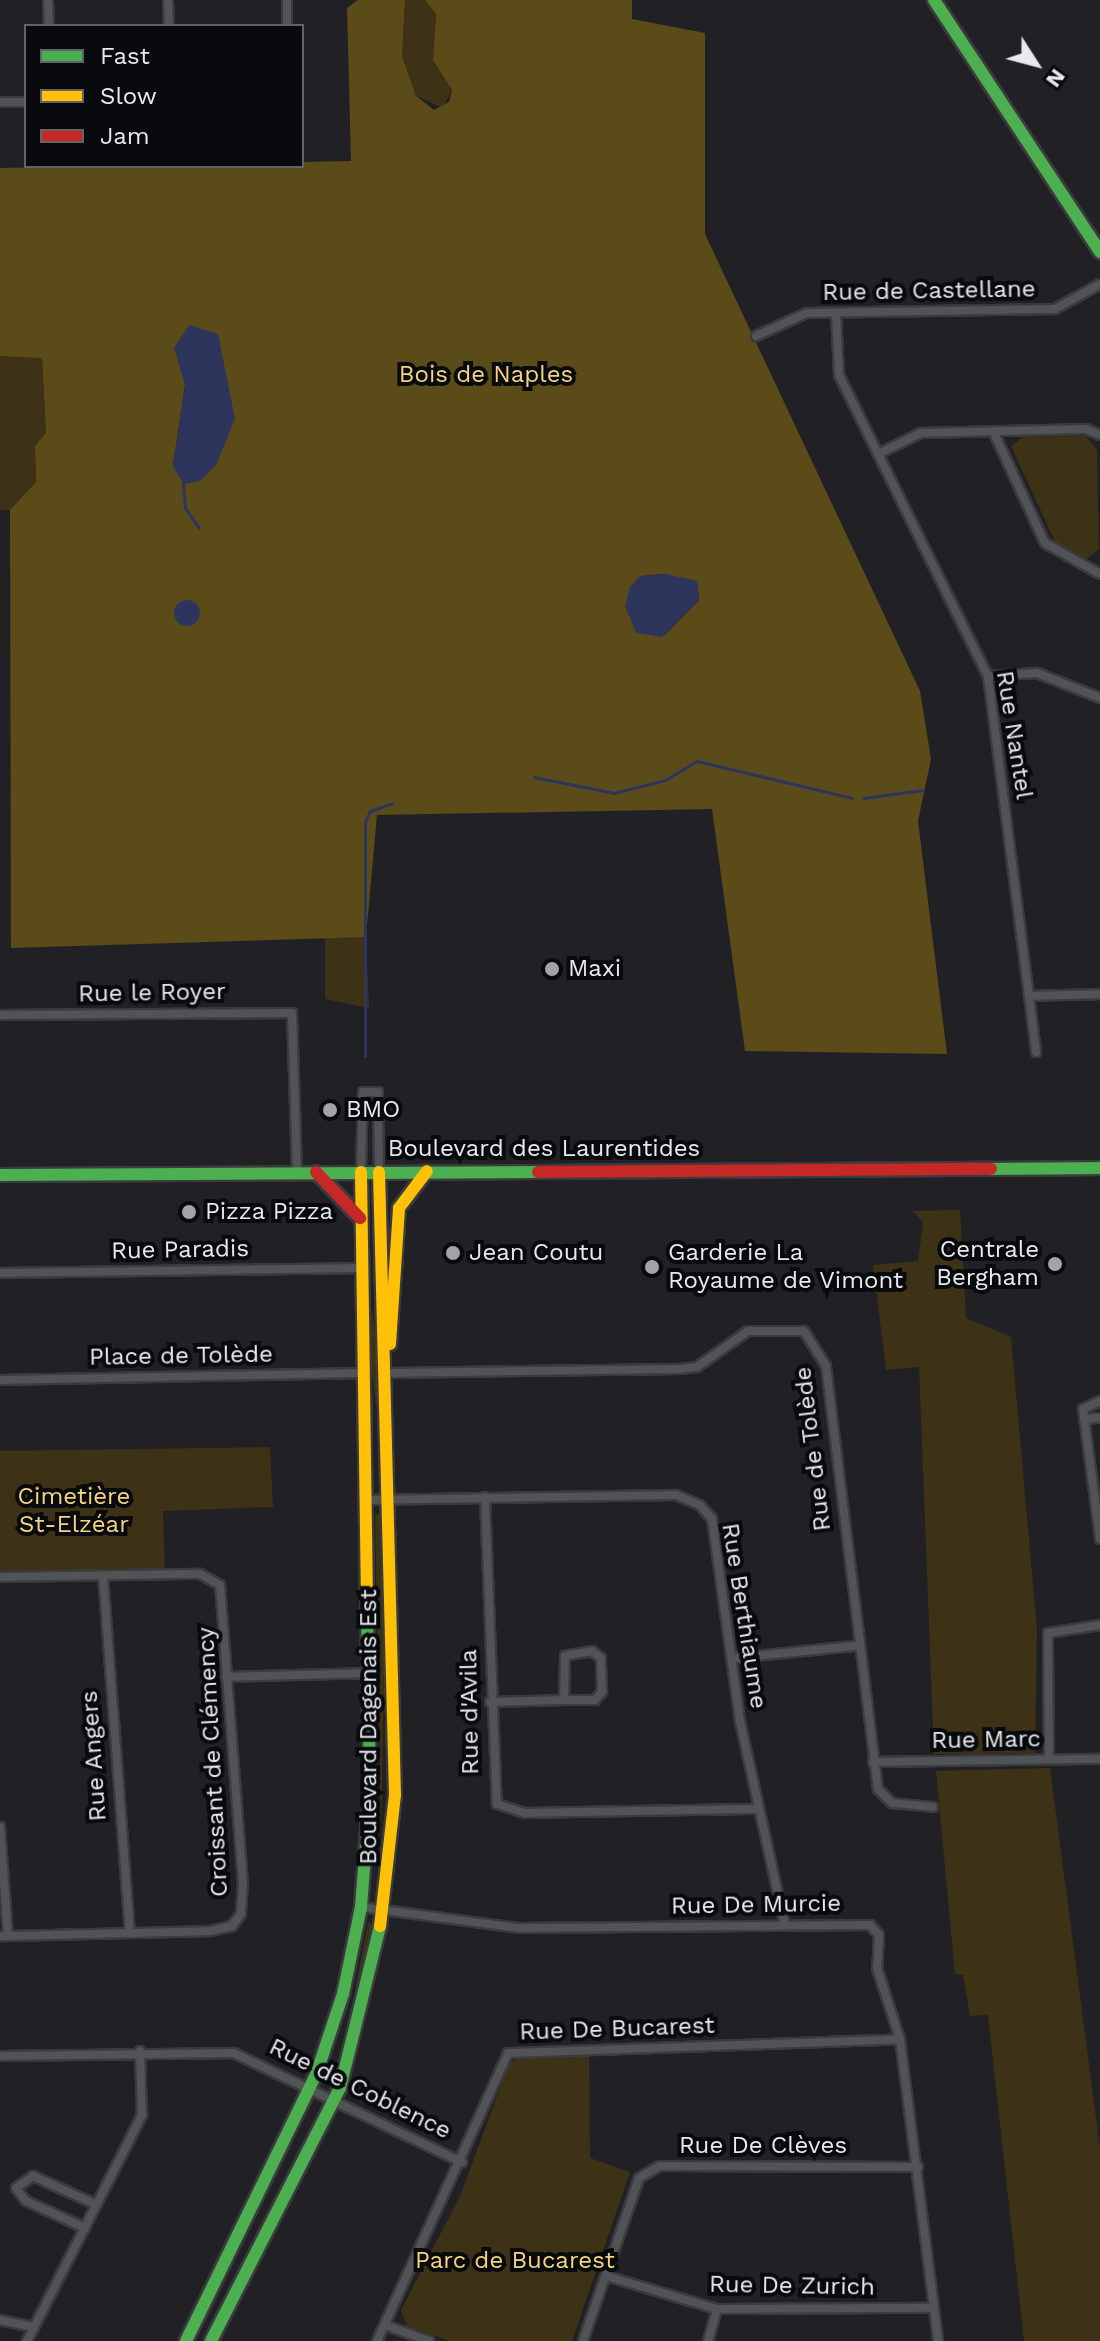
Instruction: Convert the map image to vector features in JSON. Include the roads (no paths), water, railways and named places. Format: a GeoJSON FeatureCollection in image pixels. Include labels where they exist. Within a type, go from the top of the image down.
{"type":"FeatureCollection","features":[{"type":"Feature","properties":{"kind":"main road"},"geometry":{"type":"LineString","coordinates":[[934,0],[1100,252]]}},
{"type":"Feature","properties":{"kind":"main road","name":"Boulevard des Laurentides"},"geometry":{"type":"LineString","coordinates":[[0,1175],[1096,1169]]}},
{"type":"Feature","properties":{"kind":"main road"},"geometry":{"type":"LineString","coordinates":[[387,1359],[397,1299],[399,1208],[427,1171]]}},
{"type":"Feature","properties":{"kind":"main road"},"geometry":{"type":"LineString","coordinates":[[316,1172],[360,1218]]}},
{"type":"Feature","properties":{"kind":"main road","name":"Boulevard Dagenais Est"},"geometry":{"type":"LineString","coordinates":[[186,2341],[312,2085],[343,1994],[361,1907],[370,1815],[361,1172]]}},
{"type":"Feature","properties":{"kind":"main road","name":"Boulevard Dagenais Est"},"geometry":{"type":"LineString","coordinates":[[211,2341],[336,2097],[386,1910],[395,1795],[388,1373],[379,1172]]}},
{"type":"Feature","properties":{"kind":"street"},"geometry":{"type":"LineString","coordinates":[[48,0],[49,24]]}},
{"type":"Feature","properties":{"kind":"street"},"geometry":{"type":"LineString","coordinates":[[168,0],[169,24]]}},
{"type":"Feature","properties":{"kind":"street"},"geometry":{"type":"LineString","coordinates":[[287,0],[287,24]]}},
{"type":"Feature","properties":{"kind":"street"},"geometry":{"type":"LineString","coordinates":[[0,102],[24,102]]}},
{"type":"Feature","properties":{"kind":"street","name":"Rue de Castellane"},"geometry":{"type":"LineString","coordinates":[[756,336],[797,316],[1055,309],[1100,284]]}},
{"type":"Feature","properties":{"kind":"street","name":"Rue Nantel"},"geometry":{"type":"LineString","coordinates":[[836,313],[839,375],[988,676],[1036,1052]]}},
{"type":"Feature","properties":{"kind":"street"},"geometry":{"type":"LineString","coordinates":[[878,454],[921,433],[1086,429],[1100,435]]}},
{"type":"Feature","properties":{"kind":"street"},"geometry":{"type":"LineString","coordinates":[[993,431],[1045,543],[1100,574]]}},
{"type":"Feature","properties":{"kind":"street"},"geometry":{"type":"LineString","coordinates":[[988,676],[1037,673],[1100,698]]}},
{"type":"Feature","properties":{"kind":"street"},"geometry":{"type":"LineString","coordinates":[[1030,996],[1100,994]]}},
{"type":"Feature","properties":{"kind":"street","name":"Rue le Royer"},"geometry":{"type":"LineString","coordinates":[[0,1015],[279,1011],[294,1014],[297,1024],[297,1172]]}},
{"type":"Feature","properties":{"kind":"street"},"geometry":{"type":"LineString","coordinates":[[361,1172],[363,1092],[378,1092],[379,1172]]}},
{"type":"Feature","properties":{"kind":"street","name":"Rue Paradis"},"geometry":{"type":"LineString","coordinates":[[0,1273],[361,1268]]}},
{"type":"Feature","properties":{"kind":"street","name":"Rue de Tolède"},"geometry":{"type":"LineString","coordinates":[[388,1373],[680,1369],[697,1367],[748,1331],[804,1331],[826,1366],[855,1646],[878,1789],[892,1803],[933,1807]]}},
{"type":"Feature","properties":{"kind":"street","name":"Place de Tolède"},"geometry":{"type":"LineString","coordinates":[[0,1380],[363,1373]]}},
{"type":"Feature","properties":{"kind":"street"},"geometry":{"type":"LineString","coordinates":[[1100,1401],[1088,1401],[1084,1419],[1100,1539]]}},
{"type":"Feature","properties":{"kind":"street"},"geometry":{"type":"LineString","coordinates":[[1084,1419],[1100,1418]]}},
{"type":"Feature","properties":{"kind":"street","name":"Rue Berthiaume"},"geometry":{"type":"LineString","coordinates":[[365,1500],[676,1495],[700,1505],[712,1519],[758,1809],[785,1925]]}},
{"type":"Feature","properties":{"kind":"street","name":"Rue d'Avila"},"geometry":{"type":"LineString","coordinates":[[485,1497],[492,1791],[505,1810],[758,1809]]}},
{"type":"Feature","properties":{"kind":"street","name":"Croissant de Clémency"},"geometry":{"type":"LineString","coordinates":[[0,1577],[200,1574],[220,1585],[241,1914],[232,1926],[211,1931],[4,1936]]}},
{"type":"Feature","properties":{"kind":"street","name":"Rue Angers"},"geometry":{"type":"LineString","coordinates":[[103,1575],[130,1932]]}},
{"type":"Feature","properties":{"kind":"street"},"geometry":{"type":"LineString","coordinates":[[1049,1759],[1048,1633],[1100,1625]]}},
{"type":"Feature","properties":{"kind":"street"},"geometry":{"type":"LineString","coordinates":[[734,1658],[855,1646]]}},
{"type":"Feature","properties":{"kind":"street"},"geometry":{"type":"LineString","coordinates":[[490,1702],[595,1700],[602,1692],[601,1658],[592,1651],[565,1656],[564,1700]]}},
{"type":"Feature","properties":{"kind":"street"},"geometry":{"type":"LineString","coordinates":[[226,1677],[368,1673]]}},
{"type":"Feature","properties":{"kind":"street","name":"Rue Marc"},"geometry":{"type":"LineString","coordinates":[[873,1762],[1100,1759]]}},
{"type":"Feature","properties":{"kind":"street"},"geometry":{"type":"LineString","coordinates":[[0,1827],[4,1936]]}},
{"type":"Feature","properties":{"kind":"street","name":"Rue De Murcie"},"geometry":{"type":"LineString","coordinates":[[361,1907],[518,1928],[865,1921],[876,1929],[877,1968],[900,2039],[938,2341]]}},
{"type":"Feature","properties":{"kind":"street","name":"Rue De Bucarest"},"geometry":{"type":"LineString","coordinates":[[377,2341],[462,2162],[499,2064],[526,2047],[900,2039]]}},
{"type":"Feature","properties":{"kind":"street"},"geometry":{"type":"LineString","coordinates":[[27,2341],[142,2115],[140,2051]]}},
{"type":"Feature","properties":{"kind":"street","name":"Rue de Coblence"},"geometry":{"type":"LineString","coordinates":[[0,2056],[140,2051],[234,2053],[312,2085],[462,2162]]}},
{"type":"Feature","properties":{"kind":"street","name":"Rue De Clèves"},"geometry":{"type":"LineString","coordinates":[[583,2341],[639,2178],[660,2166],[918,2167]]}},
{"type":"Feature","properties":{"kind":"street"},"geometry":{"type":"LineString","coordinates":[[85,2228],[26,2201],[16,2188],[33,2176],[97,2205]]}},
{"type":"Feature","properties":{"kind":"street","name":"Rue De Zurich"},"geometry":{"type":"LineString","coordinates":[[606,2276],[717,2309],[934,2308]]}},
{"type":"Feature","properties":{"kind":"street"},"geometry":{"type":"LineString","coordinates":[[708,2341],[717,2309]]}},
{"type":"Feature","properties":{"kind":"street"},"geometry":{"type":"LineString","coordinates":[[0,2320],[34,2327]]}},
{"type":"Feature","properties":{"kind":"street"},"geometry":{"type":"LineString","coordinates":[[385,2325],[429,2341]]}},
{"type":"Feature","properties":{"kind":"water"},"geometry":{"type":"Polygon","coordinates":[[[189,325],[218,334],[235,419],[216,465],[200,481],[183,484],[173,466],[185,385],[174,348],[189,325]]]}},
{"type":"Feature","properties":{"kind":"water"},"geometry":{"type":"Polygon","coordinates":[[[666,574],[697,581],[699,600],[662,637],[636,633],[625,606],[630,587],[640,576],[666,574]]]}},
{"type":"Feature","properties":{"kind":"water"},"geometry":{"type":"Polygon","coordinates":[[[187,600],[196,604],[200,613],[196,622],[187,626],[178,622],[174,613],[178,604],[187,600]]]}},
{"type":"Feature","properties":{"kind":"waterway"},"geometry":{"type":"LineString","coordinates":[[183,484],[185,508],[199,528]]}},
{"type":"Feature","properties":{"kind":"waterway"},"geometry":{"type":"LineString","coordinates":[[534,777],[614,793],[665,780],[697,761],[852,798]]}},
{"type":"Feature","properties":{"kind":"waterway"},"geometry":{"type":"LineString","coordinates":[[863,798],[922,790]]}},
{"type":"Feature","properties":{"kind":"waterway"},"geometry":{"type":"LineString","coordinates":[[365,1056],[365,822],[370,811],[393,803]]}},
{"type":"Feature","properties":{"kind":"place","name":"Maxi"},"geometry":{"type":"Point","coordinates":[552,969]}},
{"type":"Feature","properties":{"kind":"place","name":"BMO"},"geometry":{"type":"Point","coordinates":[330,1110]}},
{"type":"Feature","properties":{"kind":"place","name":"Pizza Pizza"},"geometry":{"type":"Point","coordinates":[189,1212]}},
{"type":"Feature","properties":{"kind":"place","name":"Jean Coutu"},"geometry":{"type":"Point","coordinates":[453,1253]}},
{"type":"Feature","properties":{"kind":"place","name":"Centrale Bergham"},"geometry":{"type":"Point","coordinates":[1055,1264]}},
{"type":"Feature","properties":{"kind":"place","name":"Garderie La Royaume de Vimont"},"geometry":{"type":"Point","coordinates":[652,1267]}},
{"type":"Feature","properties":{"kind":"park label","name":"Bois de Naples"},"geometry":{"type":"Point","coordinates":[486,375]}},
{"type":"Feature","properties":{"kind":"park label","name":"Cimetière St-Elzéar"},"geometry":{"type":"Point","coordinates":[74,1511]}},
{"type":"Feature","properties":{"kind":"park label","name":"Parc de Bucarest"},"geometry":{"type":"Point","coordinates":[515,2261]}}]}
